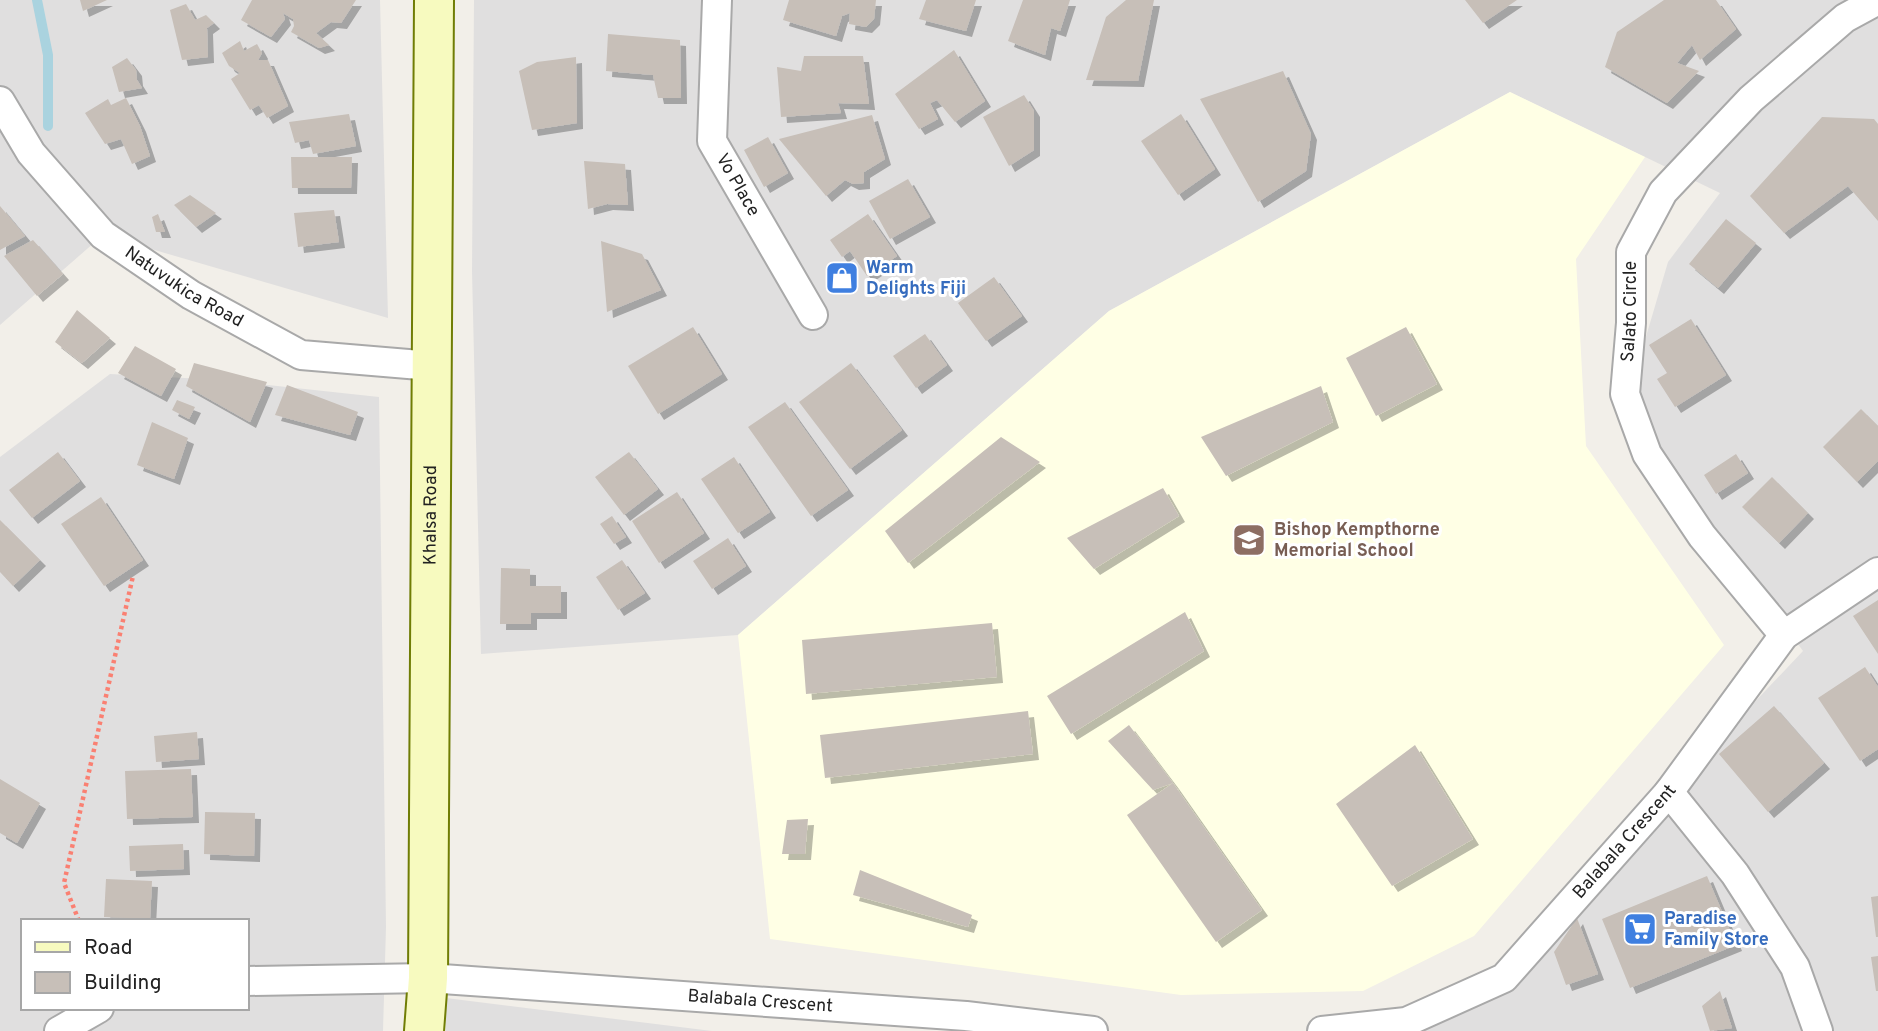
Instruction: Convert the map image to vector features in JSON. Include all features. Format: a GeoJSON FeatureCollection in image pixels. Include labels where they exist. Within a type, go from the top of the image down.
{"type":"FeatureCollection","features":[{"type":"Feature","properties":{"kind":"main road","name":"Khalsa Road"},"geometry":{"type":"LineString","coordinates":[[425,1031],[428,978],[434,0]]}},
{"type":"Feature","properties":{"kind":"street","name":"Vo Place"},"geometry":{"type":"LineString","coordinates":[[717,0],[712,141],[813,314]]}},
{"type":"Feature","properties":{"kind":"street","name":"Salato Circle"},"geometry":{"type":"LineString","coordinates":[[1784,635],[1702,536],[1647,454],[1625,394],[1631,323],[1631,253],[1663,192],[1751,99],[1845,18],[1878,0]]}},
{"type":"Feature","properties":{"kind":"street","name":"Natuvukica Road"},"geometry":{"type":"LineString","coordinates":[[0,101],[31,153],[103,235],[191,295],[301,355],[432,366]]}},
{"type":"Feature","properties":{"kind":"street","name":"Balabala Crescent"},"geometry":{"type":"LineString","coordinates":[[1322,1031],[1405,1022],[1504,978],[1669,792],[1784,635],[1878,572]]}},
{"type":"Feature","properties":{"kind":"street"},"geometry":{"type":"LineString","coordinates":[[1669,792],[1735,874],[1796,967],[1818,1031]]}},
{"type":"Feature","properties":{"kind":"street","name":"Balabala Crescent"},"geometry":{"type":"LineString","coordinates":[[248,982],[428,978],[966,1016],[1093,1031]]}},
{"type":"Feature","properties":{"kind":"street"},"geometry":{"type":"LineString","coordinates":[[59,1031],[96,1010]]}},
{"type":"Feature","properties":{"kind":"path"},"geometry":{"type":"LineString","coordinates":[[78,919],[64,883],[133,576]]}},
{"type":"Feature","properties":{"kind":"shaded area"},"geometry":{"type":"Polygon","coordinates":[[[0,0],[380,0],[388,318],[103,235],[0,325],[0,0]]]}},
{"type":"Feature","properties":{"kind":"shaded area"},"geometry":{"type":"Polygon","coordinates":[[[474,0],[1878,0],[1878,1031],[1416,1031],[1500,971],[1803,651],[1632,413],[1645,340],[1668,262],[1720,193],[1510,92],[1109,311],[738,635],[481,654],[472,271],[474,0]]]}},
{"type":"Feature","properties":{"kind":"shaded area","name":"Bishop Kempthorne Memorial School"},"geometry":{"type":"Polygon","coordinates":[[[1510,92],[1645,157],[1576,259],[1586,446],[1724,645],[1474,936],[1363,991],[1181,995],[770,939],[738,635],[1109,311],[1510,92]]]}},
{"type":"Feature","properties":{"kind":"shaded area"},"geometry":{"type":"Polygon","coordinates":[[[110,374],[222,380],[379,397],[386,927],[383,1031],[0,1031],[0,457],[110,374]]]}},
{"type":"Feature","properties":{"kind":"shaded area"},"geometry":{"type":"Polygon","coordinates":[[[446,998],[712,1031],[446,1031],[446,998]]]}},
{"type":"Feature","properties":{"kind":"building"},"geometry":{"type":"Polygon","coordinates":[[[80,0],[107,0],[83,11],[80,0]]]}},
{"type":"Feature","properties":{"kind":"building"},"geometry":{"type":"Polygon","coordinates":[[[252,0],[356,0],[341,23],[331,22],[316,33],[329,45],[319,48],[291,32],[293,19],[283,13],[285,19],[271,37],[241,20],[252,0]]]}},
{"type":"Feature","properties":{"kind":"building"},"geometry":{"type":"Polygon","coordinates":[[[789,0],[876,0],[874,19],[866,27],[849,24],[850,13],[842,16],[836,36],[783,20],[789,0]]]}},
{"type":"Feature","properties":{"kind":"building"},"geometry":{"type":"Polygon","coordinates":[[[926,0],[976,0],[966,31],[919,19],[926,0]]]}},
{"type":"Feature","properties":{"kind":"building"},"geometry":{"type":"Polygon","coordinates":[[[1023,0],[1070,0],[1060,31],[1051,28],[1045,55],[1008,41],[1023,0]]]}},
{"type":"Feature","properties":{"kind":"building"},"geometry":{"type":"Polygon","coordinates":[[[1126,0],[1154,0],[1138,81],[1086,80],[1106,17],[1126,0]]]}},
{"type":"Feature","properties":{"kind":"building"},"geometry":{"type":"Polygon","coordinates":[[[1465,0],[1517,0],[1483,23],[1465,0]]]}},
{"type":"Feature","properties":{"kind":"building"},"geometry":{"type":"Polygon","coordinates":[[[1664,0],[1716,0],[1736,29],[1700,60],[1692,45],[1677,63],[1699,71],[1667,103],[1605,67],[1617,32],[1664,0]]]}},
{"type":"Feature","properties":{"kind":"building"},"geometry":{"type":"Polygon","coordinates":[[[186,4],[195,20],[206,15],[214,23],[207,28],[208,57],[182,60],[170,10],[186,4]]]}},
{"type":"Feature","properties":{"kind":"building"},"geometry":{"type":"Polygon","coordinates":[[[608,34],[680,40],[681,98],[658,98],[653,75],[606,71],[608,34]]]}},
{"type":"Feature","properties":{"kind":"building"},"geometry":{"type":"Polygon","coordinates":[[[240,41],[244,51],[257,44],[262,53],[258,60],[268,60],[288,106],[267,118],[259,105],[250,110],[231,79],[240,73],[229,66],[222,53],[240,41]]]}},
{"type":"Feature","properties":{"kind":"building"},"geometry":{"type":"Polygon","coordinates":[[[954,50],[985,101],[955,122],[937,100],[930,103],[938,119],[919,129],[895,94],[954,50]]]}},
{"type":"Feature","properties":{"kind":"building"},"geometry":{"type":"Polygon","coordinates":[[[804,56],[863,56],[869,104],[838,103],[841,113],[781,117],[777,67],[801,71],[804,56]]]}},
{"type":"Feature","properties":{"kind":"building"},"geometry":{"type":"Polygon","coordinates":[[[576,57],[577,123],[532,130],[519,71],[537,62],[576,57]]]}},
{"type":"Feature","properties":{"kind":"building"},"geometry":{"type":"Polygon","coordinates":[[[127,58],[136,70],[137,80],[142,88],[119,92],[112,67],[127,58]]]}},
{"type":"Feature","properties":{"kind":"building"},"geometry":{"type":"Polygon","coordinates":[[[1283,71],[1311,134],[1306,171],[1258,202],[1200,99],[1283,71]]]}},
{"type":"Feature","properties":{"kind":"building"},"geometry":{"type":"Polygon","coordinates":[[[1024,95],[1034,111],[1034,150],[1009,166],[983,117],[1024,95]]]}},
{"type":"Feature","properties":{"kind":"building"},"geometry":{"type":"Polygon","coordinates":[[[126,98],[140,126],[150,156],[132,164],[121,139],[105,144],[85,113],[108,99],[111,105],[126,98]]]}},
{"type":"Feature","properties":{"kind":"building"},"geometry":{"type":"Polygon","coordinates":[[[349,114],[356,146],[313,154],[309,140],[295,143],[289,122],[349,114]]]}},
{"type":"Feature","properties":{"kind":"building"},"geometry":{"type":"Polygon","coordinates":[[[1181,114],[1215,169],[1178,195],[1141,141],[1181,114]]]}},
{"type":"Feature","properties":{"kind":"building"},"geometry":{"type":"Polygon","coordinates":[[[872,115],[885,159],[864,172],[864,183],[853,184],[845,180],[826,196],[779,139],[872,115]]]}},
{"type":"Feature","properties":{"kind":"building"},"geometry":{"type":"Polygon","coordinates":[[[1822,117],[1874,119],[1878,124],[1878,221],[1848,186],[1784,233],[1750,196],[1822,117]]]}},
{"type":"Feature","properties":{"kind":"building"},"geometry":{"type":"Polygon","coordinates":[[[768,137],[788,173],[764,187],[744,150],[768,137]]]}},
{"type":"Feature","properties":{"kind":"building"},"geometry":{"type":"Polygon","coordinates":[[[291,157],[352,157],[351,188],[292,188],[291,157]]]}},
{"type":"Feature","properties":{"kind":"building"},"geometry":{"type":"Polygon","coordinates":[[[584,161],[625,164],[628,205],[607,204],[588,209],[584,161]]]}},
{"type":"Feature","properties":{"kind":"building"},"geometry":{"type":"Polygon","coordinates":[[[908,179],[930,217],[890,239],[869,201],[908,179]]]}},
{"type":"Feature","properties":{"kind":"building"},"geometry":{"type":"Polygon","coordinates":[[[190,195],[216,213],[196,227],[174,205],[190,195]]]}},
{"type":"Feature","properties":{"kind":"building"},"geometry":{"type":"Polygon","coordinates":[[[0,206],[25,236],[0,250],[0,206]]]}},
{"type":"Feature","properties":{"kind":"building"},"geometry":{"type":"Polygon","coordinates":[[[334,210],[339,242],[298,247],[294,213],[334,210]]]}},
{"type":"Feature","properties":{"kind":"building"},"geometry":{"type":"Polygon","coordinates":[[[158,214],[165,232],[156,232],[152,217],[158,214]]]}},
{"type":"Feature","properties":{"kind":"building"},"geometry":{"type":"Polygon","coordinates":[[[868,214],[897,256],[867,276],[850,251],[842,257],[830,240],[868,214]]]}},
{"type":"Feature","properties":{"kind":"building"},"geometry":{"type":"Polygon","coordinates":[[[1726,219],[1756,243],[1718,288],[1689,264],[1726,219]]]}},
{"type":"Feature","properties":{"kind":"building"},"geometry":{"type":"Polygon","coordinates":[[[33,240],[63,274],[37,296],[4,256],[33,240]]]}},
{"type":"Feature","properties":{"kind":"building"},"geometry":{"type":"Polygon","coordinates":[[[601,241],[642,254],[661,290],[607,312],[601,241]]]}},
{"type":"Feature","properties":{"kind":"building"},"geometry":{"type":"Polygon","coordinates":[[[994,277],[1022,316],[986,341],[958,303],[994,277]]]}},
{"type":"Feature","properties":{"kind":"building"},"geometry":{"type":"Polygon","coordinates":[[[77,310],[110,338],[82,363],[55,342],[77,310]]]}},
{"type":"Feature","properties":{"kind":"building"},"geometry":{"type":"Polygon","coordinates":[[[1691,319],[1726,375],[1675,407],[1657,379],[1667,373],[1649,345],[1691,319]]]}},
{"type":"Feature","properties":{"kind":"building"},"geometry":{"type":"Polygon","coordinates":[[[693,327],[722,374],[658,414],[628,366],[693,327]]]}},
{"type":"Feature","properties":{"kind":"building"},"geometry":{"type":"Polygon","coordinates":[[[1406,327],[1437,384],[1376,416],[1346,358],[1406,327]]]}},
{"type":"Feature","properties":{"kind":"building"},"geometry":{"type":"Polygon","coordinates":[[[925,334],[947,365],[916,388],[893,356],[925,334]]]}},
{"type":"Feature","properties":{"kind":"building"},"geometry":{"type":"Polygon","coordinates":[[[135,346],[176,369],[161,396],[118,373],[135,346]]]}},
{"type":"Feature","properties":{"kind":"building"},"geometry":{"type":"Polygon","coordinates":[[[194,363],[267,382],[250,422],[186,386],[194,363]]]}},
{"type":"Feature","properties":{"kind":"building"},"geometry":{"type":"Polygon","coordinates":[[[851,363],[902,430],[850,469],[799,402],[851,363]]]}},
{"type":"Feature","properties":{"kind":"building"},"geometry":{"type":"Polygon","coordinates":[[[287,385],[358,412],[350,435],[275,415],[287,385]]]}},
{"type":"Feature","properties":{"kind":"building"},"geometry":{"type":"Polygon","coordinates":[[[1321,386],[1333,422],[1226,476],[1201,437],[1321,386]]]}},
{"type":"Feature","properties":{"kind":"building"},"geometry":{"type":"Polygon","coordinates":[[[177,400],[195,407],[189,419],[172,410],[177,400]]]}},
{"type":"Feature","properties":{"kind":"building"},"geometry":{"type":"Polygon","coordinates":[[[785,402],[848,490],[811,516],[748,427],[785,402]]]}},
{"type":"Feature","properties":{"kind":"building"},"geometry":{"type":"Polygon","coordinates":[[[1861,409],[1878,426],[1878,461],[1857,482],[1823,447],[1861,409]]]}},
{"type":"Feature","properties":{"kind":"building"},"geometry":{"type":"Polygon","coordinates":[[[152,422],[188,438],[174,479],[137,465],[152,422]]]}},
{"type":"Feature","properties":{"kind":"building"},"geometry":{"type":"Polygon","coordinates":[[[1001,437],[1040,462],[908,563],[885,531],[1001,437]]]}},
{"type":"Feature","properties":{"kind":"building"},"geometry":{"type":"Polygon","coordinates":[[[58,452],[80,481],[32,518],[9,490],[58,452]]]}},
{"type":"Feature","properties":{"kind":"building"},"geometry":{"type":"Polygon","coordinates":[[[629,452],[658,489],[624,515],[595,477],[629,452]]]}},
{"type":"Feature","properties":{"kind":"building"},"geometry":{"type":"Polygon","coordinates":[[[1736,454],[1748,473],[1716,494],[1704,475],[1736,454]]]}},
{"type":"Feature","properties":{"kind":"building"},"geometry":{"type":"Polygon","coordinates":[[[734,457],[770,512],[738,533],[701,479],[734,457]]]}},
{"type":"Feature","properties":{"kind":"building"},"geometry":{"type":"Polygon","coordinates":[[[1772,477],[1808,513],[1779,543],[1742,507],[1772,477]]]}},
{"type":"Feature","properties":{"kind":"building"},"geometry":{"type":"Polygon","coordinates":[[[1163,488],[1179,516],[1094,569],[1067,538],[1163,488]]]}},
{"type":"Feature","properties":{"kind":"building"},"geometry":{"type":"Polygon","coordinates":[[[677,492],[704,533],[659,563],[632,521],[677,492]]]}},
{"type":"Feature","properties":{"kind":"building"},"geometry":{"type":"Polygon","coordinates":[[[101,497],[143,560],[104,586],[61,524],[101,497]]]}},
{"type":"Feature","properties":{"kind":"building"},"geometry":{"type":"Polygon","coordinates":[[[612,516],[626,537],[614,544],[600,524],[612,516]]]}},
{"type":"Feature","properties":{"kind":"building"},"geometry":{"type":"Polygon","coordinates":[[[0,520],[40,560],[13,586],[0,572],[0,520]]]}},
{"type":"Feature","properties":{"kind":"building"},"geometry":{"type":"Polygon","coordinates":[[[728,538],[746,566],[712,589],[693,561],[728,538]]]}},
{"type":"Feature","properties":{"kind":"building"},"geometry":{"type":"Polygon","coordinates":[[[622,560],[645,593],[618,610],[596,577],[622,560]]]}},
{"type":"Feature","properties":{"kind":"building"},"geometry":{"type":"Polygon","coordinates":[[[501,568],[530,569],[530,586],[561,586],[561,613],[531,613],[531,624],[500,624],[501,568]]]}},
{"type":"Feature","properties":{"kind":"building"},"geometry":{"type":"Polygon","coordinates":[[[1878,600],[1878,654],[1853,616],[1878,600]]]}},
{"type":"Feature","properties":{"kind":"building"},"geometry":{"type":"Polygon","coordinates":[[[1185,612],[1204,651],[1071,734],[1047,696],[1185,612]]]}},
{"type":"Feature","properties":{"kind":"building"},"geometry":{"type":"Polygon","coordinates":[[[992,623],[997,677],[806,694],[802,640],[992,623]]]}},
{"type":"Feature","properties":{"kind":"building"},"geometry":{"type":"Polygon","coordinates":[[[1865,667],[1878,687],[1878,749],[1860,761],[1818,698],[1865,667]]]}},
{"type":"Feature","properties":{"kind":"building"},"geometry":{"type":"Polygon","coordinates":[[[1774,706],[1824,763],[1768,812],[1719,754],[1774,706]]]}},
{"type":"Feature","properties":{"kind":"building"},"geometry":{"type":"Polygon","coordinates":[[[1028,711],[1033,754],[825,778],[820,735],[1028,711]]]}},
{"type":"Feature","properties":{"kind":"building"},"geometry":{"type":"Polygon","coordinates":[[[1129,725],[1173,783],[1153,790],[1108,741],[1129,725]]]}},
{"type":"Feature","properties":{"kind":"building"},"geometry":{"type":"Polygon","coordinates":[[[197,732],[199,759],[156,762],[154,736],[197,732]]]}},
{"type":"Feature","properties":{"kind":"building"},"geometry":{"type":"Polygon","coordinates":[[[1415,745],[1473,839],[1392,886],[1336,804],[1415,745]]]}},
{"type":"Feature","properties":{"kind":"building"},"geometry":{"type":"Polygon","coordinates":[[[191,769],[193,817],[127,819],[125,771],[191,769]]]}},
{"type":"Feature","properties":{"kind":"building"},"geometry":{"type":"Polygon","coordinates":[[[0,779],[40,803],[17,843],[0,833],[0,779]]]}},
{"type":"Feature","properties":{"kind":"building"},"geometry":{"type":"Polygon","coordinates":[[[1173,783],[1262,910],[1216,942],[1127,815],[1173,783]]]}},
{"type":"Feature","properties":{"kind":"building"},"geometry":{"type":"Polygon","coordinates":[[[205,812],[255,813],[254,856],[204,854],[205,812]]]}},
{"type":"Feature","properties":{"kind":"building"},"geometry":{"type":"Polygon","coordinates":[[[808,819],[805,854],[782,854],[787,820],[808,819]]]}},
{"type":"Feature","properties":{"kind":"building"},"geometry":{"type":"Polygon","coordinates":[[[183,844],[184,869],[130,871],[129,846],[183,844]]]}},
{"type":"Feature","properties":{"kind":"building"},"geometry":{"type":"Polygon","coordinates":[[[860,870],[972,915],[968,927],[853,895],[860,870]]]}},
{"type":"Feature","properties":{"kind":"building"},"geometry":{"type":"Polygon","coordinates":[[[1707,876],[1736,945],[1630,988],[1602,919],[1707,876]]]}},
{"type":"Feature","properties":{"kind":"building"},"geometry":{"type":"Polygon","coordinates":[[[106,879],[152,881],[150,919],[104,917],[106,879]]]}},
{"type":"Feature","properties":{"kind":"building"},"geometry":{"type":"Polygon","coordinates":[[[1878,896],[1878,937],[1876,937],[1871,897],[1878,896]]]}},
{"type":"Feature","properties":{"kind":"building"},"geometry":{"type":"Polygon","coordinates":[[[1577,918],[1598,974],[1566,985],[1554,952],[1577,918]]]}},
{"type":"Feature","properties":{"kind":"building"},"geometry":{"type":"Polygon","coordinates":[[[1878,956],[1878,991],[1876,991],[1871,957],[1878,956]]]}},
{"type":"Feature","properties":{"kind":"building"},"geometry":{"type":"Polygon","coordinates":[[[1720,991],[1732,1028],[1710,1031],[1702,1006],[1720,991]]]}},
{"type":"Feature","properties":{"kind":"waterway"},"geometry":{"type":"LineString","coordinates":[[37,0],[48,55],[48,126]]}},
{"type":"Feature","properties":{"kind":"place","name":"Warm Delights Fiji"},"geometry":{"type":"Point","coordinates":[842,278]}},
{"type":"Feature","properties":{"kind":"place","name":"Bishop Kempthorne Memorial School"},"geometry":{"type":"Point","coordinates":[1249,540]}},
{"type":"Feature","properties":{"kind":"place","name":"Paradise Family Store"},"geometry":{"type":"Point","coordinates":[1640,929]}}]}
